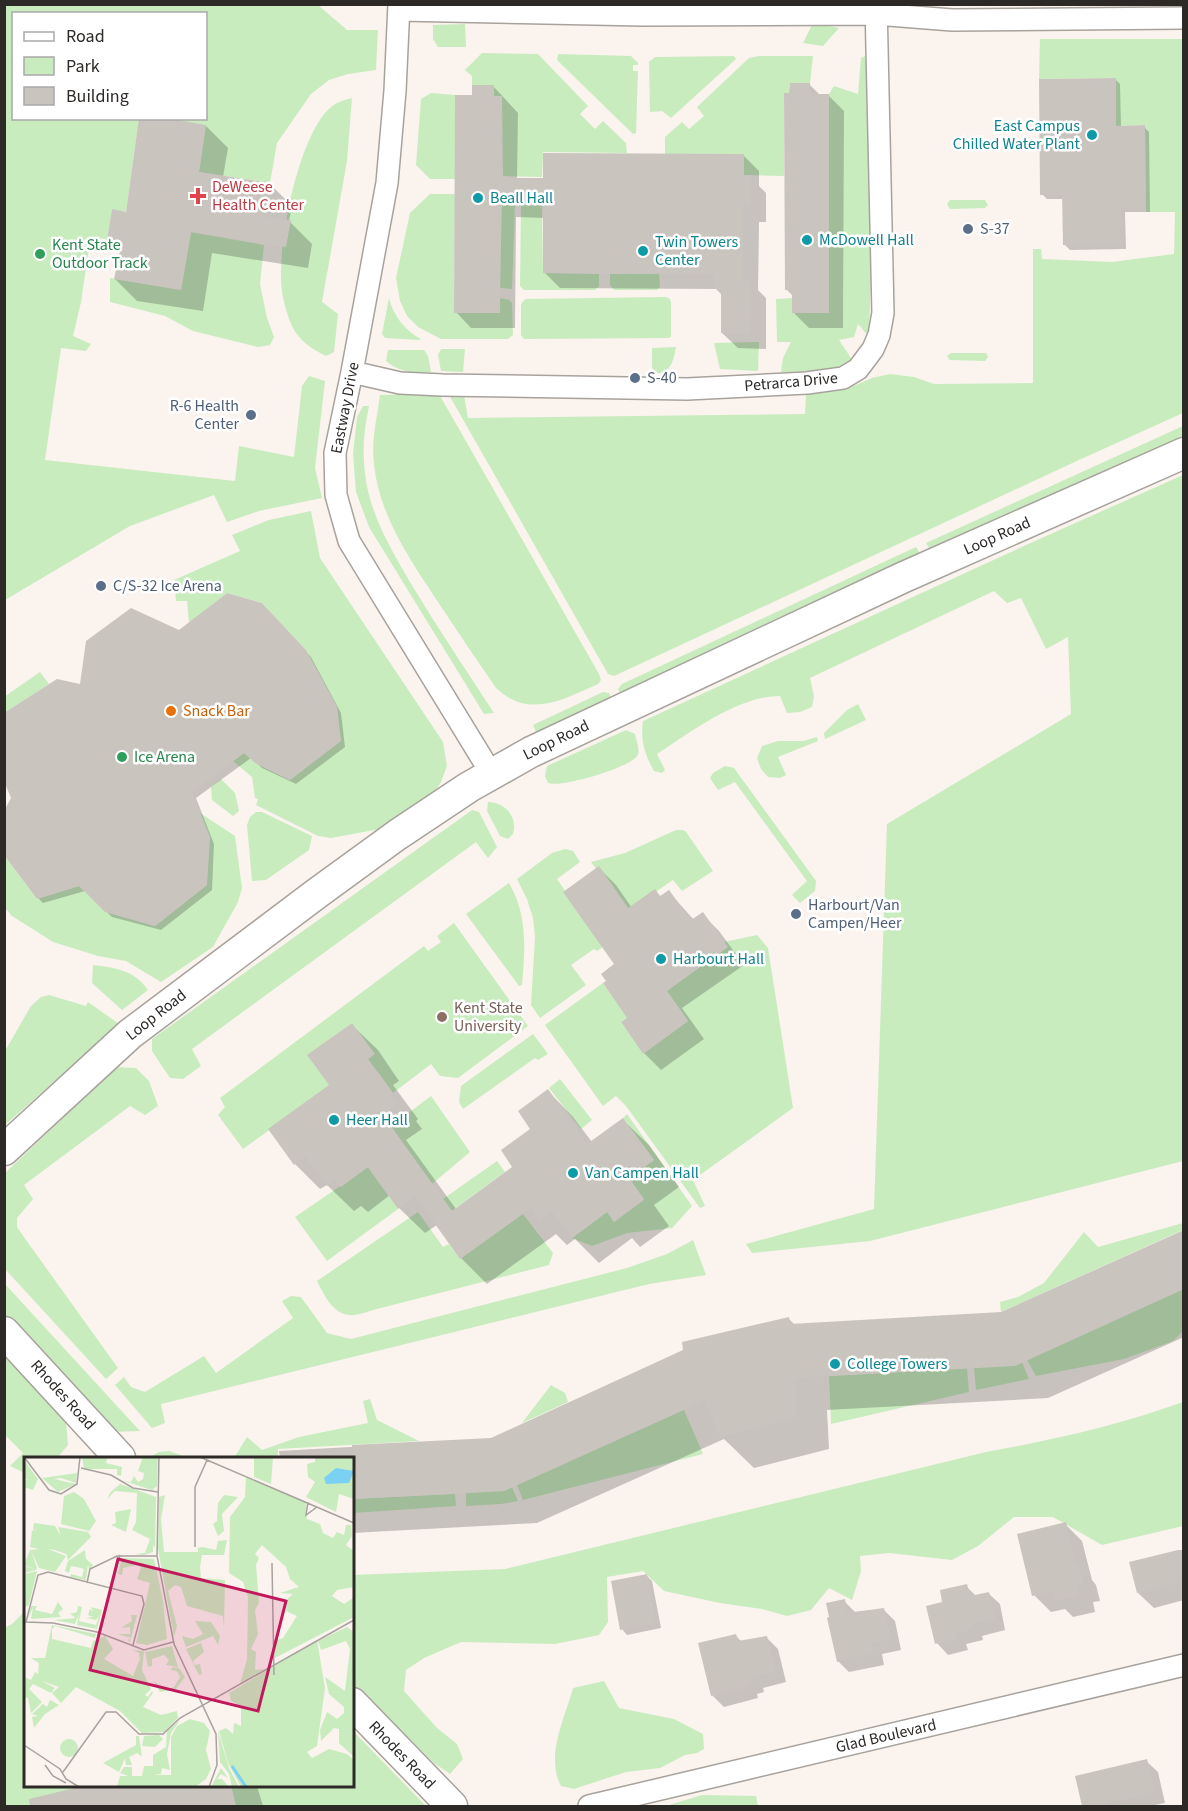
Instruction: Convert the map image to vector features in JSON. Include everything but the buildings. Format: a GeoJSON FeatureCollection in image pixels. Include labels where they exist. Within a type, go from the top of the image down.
{"type":"FeatureCollection","features":[{"type":"Feature","properties":{"kind":"street"},"geometry":{"type":"LineString","coordinates":[[399,7],[643,15],[876,9],[952,20],[1184,18]]}},
{"type":"Feature","properties":{"kind":"street","name":"Eastway Drive"},"geometry":{"type":"LineString","coordinates":[[399,7],[387,183],[352,372],[334,453],[336,495],[349,541],[492,773]]}},
{"type":"Feature","properties":{"kind":"street","name":"Petrarca Drive"},"geometry":{"type":"LineString","coordinates":[[352,372],[400,383],[687,389],[807,383],[843,378],[858,369],[873,349],[884,313],[876,9]]}},
{"type":"Feature","properties":{"kind":"street","name":"Loop Road"},"geometry":{"type":"LineString","coordinates":[[4,1150],[130,1034],[397,835],[492,773],[531,752],[893,582],[1184,453]]}},
{"type":"Feature","properties":{"kind":"street","name":"Rhodes Road"},"geometry":{"type":"LineString","coordinates":[[4,1332],[119,1457]]}},
{"type":"Feature","properties":{"kind":"street","name":"Glad Boulevard"},"geometry":{"type":"LineString","coordinates":[[589,1806],[1184,1665]]}},
{"type":"Feature","properties":{"kind":"street","name":"Rhodes Road"},"geometry":{"type":"LineString","coordinates":[[354,1705],[452,1806]]}},
{"type":"Feature","properties":{"kind":"green space"},"geometry":{"type":"Polygon","coordinates":[[[5,5],[318,5],[347,30],[378,30],[376,70],[348,74],[329,80],[311,94],[277,143],[270,183],[199,172],[206,125],[174,120],[207,120],[207,12],[12,12],[12,120],[139,120],[126,212],[112,210],[107,240],[101,238],[99,242],[90,241],[81,302],[73,336],[91,344],[86,351],[61,348],[45,460],[235,481],[239,446],[294,457],[302,386],[309,376],[325,381],[315,468],[322,498],[259,511],[227,522],[214,495],[130,526],[5,600],[5,5]]]}},
{"type":"Feature","properties":{"kind":"green space"},"geometry":{"type":"Polygon","coordinates":[[[813,23],[839,28],[823,46],[803,43],[813,23]]]}},
{"type":"Feature","properties":{"kind":"green space"},"geometry":{"type":"Polygon","coordinates":[[[465,24],[466,47],[438,47],[433,39],[433,25],[465,24]]]}},
{"type":"Feature","properties":{"kind":"green space"},"geometry":{"type":"Polygon","coordinates":[[[1040,39],[1183,39],[1183,413],[614,676],[608,674],[449,395],[464,395],[468,418],[805,414],[806,394],[839,390],[890,374],[914,377],[934,384],[1033,383],[1033,249],[1041,249],[1042,259],[1112,262],[1174,254],[1175,212],[1146,212],[1145,125],[1116,126],[1116,78],[1039,79],[1040,39]]]}},
{"type":"Feature","properties":{"kind":"green space"},"geometry":{"type":"Polygon","coordinates":[[[482,53],[538,54],[588,106],[580,114],[595,129],[603,121],[626,143],[627,153],[543,152],[542,177],[503,176],[502,96],[494,96],[494,85],[472,85],[472,76],[465,70],[482,53]]]}},
{"type":"Feature","properties":{"kind":"green space"},"geometry":{"type":"Polygon","coordinates":[[[558,54],[631,56],[638,63],[638,65],[633,65],[633,71],[638,71],[636,133],[633,134],[557,60],[558,54]]]}},
{"type":"Feature","properties":{"kind":"green space"},"geometry":{"type":"Polygon","coordinates":[[[734,56],[736,59],[671,118],[662,111],[650,112],[649,62],[655,57],[734,56]]]}},
{"type":"Feature","properties":{"kind":"green space"},"geometry":{"type":"Polygon","coordinates":[[[813,56],[810,83],[790,83],[789,93],[784,93],[784,176],[744,175],[743,154],[665,154],[665,137],[682,122],[689,129],[704,116],[697,107],[749,58],[813,56]]]}},
{"type":"Feature","properties":{"kind":"green space"},"geometry":{"type":"Polygon","coordinates":[[[865,56],[870,77],[869,337],[858,324],[854,337],[839,340],[853,361],[827,371],[781,372],[783,358],[791,342],[777,342],[776,299],[792,298],[792,313],[829,313],[829,94],[834,86],[858,94],[861,58],[865,56]]]}},
{"type":"Feature","properties":{"kind":"green space"},"geometry":{"type":"Polygon","coordinates":[[[431,93],[455,95],[455,179],[430,179],[416,165],[421,99],[431,93]]]}},
{"type":"Feature","properties":{"kind":"green space"},"geometry":{"type":"Polygon","coordinates":[[[352,98],[347,161],[322,302],[338,314],[334,352],[326,356],[302,340],[290,322],[282,291],[282,248],[299,166],[309,142],[319,121],[331,107],[352,98]]]}},
{"type":"Feature","properties":{"kind":"green space"},"geometry":{"type":"Polygon","coordinates":[[[430,194],[455,194],[454,312],[499,313],[500,298],[509,300],[512,303],[513,335],[508,339],[441,339],[418,327],[407,316],[400,301],[396,278],[410,213],[430,194]]]}},
{"type":"Feature","properties":{"kind":"green space"},"geometry":{"type":"Polygon","coordinates":[[[950,200],[985,200],[988,205],[985,208],[950,209],[947,204],[950,200]]]}},
{"type":"Feature","properties":{"kind":"green space"},"geometry":{"type":"Polygon","coordinates":[[[502,204],[515,204],[512,289],[500,288],[502,204]]]}},
{"type":"Feature","properties":{"kind":"green space"},"geometry":{"type":"Polygon","coordinates":[[[521,205],[542,205],[543,273],[599,274],[599,286],[595,290],[524,290],[520,286],[521,205]]]}},
{"type":"Feature","properties":{"kind":"green space"},"geometry":{"type":"Polygon","coordinates":[[[191,232],[264,245],[260,284],[267,318],[274,337],[270,345],[258,347],[193,331],[165,316],[110,302],[110,278],[181,290],[191,232]]]}},
{"type":"Feature","properties":{"kind":"green space"},"geometry":{"type":"Polygon","coordinates":[[[610,274],[659,274],[660,287],[657,290],[614,290],[610,285],[610,274]]]}},
{"type":"Feature","properties":{"kind":"green space"},"geometry":{"type":"Polygon","coordinates":[[[665,297],[671,302],[671,337],[668,338],[524,339],[521,335],[521,304],[525,299],[665,297]]]}},
{"type":"Feature","properties":{"kind":"green space"},"geometry":{"type":"Polygon","coordinates":[[[389,298],[400,322],[421,339],[385,338],[382,334],[389,298]]]}},
{"type":"Feature","properties":{"kind":"green space"},"geometry":{"type":"Polygon","coordinates":[[[759,342],[758,371],[720,369],[714,343],[759,342]]]}},
{"type":"Feature","properties":{"kind":"green space"},"geometry":{"type":"Polygon","coordinates":[[[676,347],[673,361],[668,368],[661,373],[656,373],[652,368],[652,348],[676,347]]]}},
{"type":"Feature","properties":{"kind":"green space"},"geometry":{"type":"Polygon","coordinates":[[[441,349],[465,349],[463,372],[441,371],[438,355],[441,349]]]}},
{"type":"Feature","properties":{"kind":"green space"},"geometry":{"type":"Polygon","coordinates":[[[388,350],[424,350],[428,356],[431,372],[413,372],[397,368],[386,361],[388,350]]]}},
{"type":"Feature","properties":{"kind":"green space"},"geometry":{"type":"Polygon","coordinates":[[[951,353],[986,353],[988,357],[985,361],[950,360],[947,356],[951,353]]]}},
{"type":"Feature","properties":{"kind":"green space"},"geometry":{"type":"Polygon","coordinates":[[[439,394],[599,674],[601,680],[598,684],[572,696],[546,704],[521,703],[508,697],[496,688],[399,539],[383,503],[374,464],[374,438],[380,395],[439,394]]]}},
{"type":"Feature","properties":{"kind":"green space"},"geometry":{"type":"Polygon","coordinates":[[[363,406],[369,406],[364,440],[364,464],[367,488],[376,516],[388,544],[410,582],[494,713],[484,714],[369,527],[356,492],[353,454],[357,417],[363,406]]]}},
{"type":"Feature","properties":{"kind":"green space"},"geometry":{"type":"Polygon","coordinates":[[[1183,426],[1183,440],[932,553],[926,543],[1183,426]]]}},
{"type":"Feature","properties":{"kind":"green space"},"geometry":{"type":"Polygon","coordinates":[[[1183,475],[1183,1161],[870,1241],[752,1253],[746,1244],[874,1209],[887,824],[1071,714],[1068,637],[1046,649],[1021,598],[1007,603],[994,591],[810,678],[814,696],[812,707],[800,712],[787,713],[780,696],[748,702],[716,717],[657,754],[665,770],[662,773],[654,771],[646,753],[642,735],[643,721],[1183,475]]]}},
{"type":"Feature","properties":{"kind":"green space"},"geometry":{"type":"Polygon","coordinates":[[[311,511],[320,558],[443,742],[447,766],[441,782],[430,799],[385,828],[331,838],[318,836],[256,805],[258,799],[255,798],[252,777],[233,761],[244,753],[255,763],[290,780],[340,741],[337,707],[306,650],[262,603],[227,593],[189,623],[187,601],[176,601],[174,580],[240,551],[232,535],[269,520],[311,511]]]}},
{"type":"Feature","properties":{"kind":"green space"},"geometry":{"type":"Polygon","coordinates":[[[916,547],[923,558],[622,697],[618,689],[622,684],[916,547]]]}},
{"type":"Feature","properties":{"kind":"green space"},"geometry":{"type":"Polygon","coordinates":[[[40,672],[49,684],[5,713],[4,697],[40,672]]]}},
{"type":"Feature","properties":{"kind":"green space"},"geometry":{"type":"Polygon","coordinates":[[[603,692],[609,693],[613,701],[552,730],[536,732],[533,725],[603,692]]]}},
{"type":"Feature","properties":{"kind":"green space"},"geometry":{"type":"Polygon","coordinates":[[[858,704],[866,720],[825,739],[824,733],[847,710],[858,704]]]}},
{"type":"Feature","properties":{"kind":"green space"},"geometry":{"type":"Polygon","coordinates":[[[626,730],[635,734],[639,751],[631,761],[580,780],[548,783],[545,776],[547,766],[626,730]]]}},
{"type":"Feature","properties":{"kind":"green space"},"geometry":{"type":"Polygon","coordinates":[[[817,737],[818,741],[778,757],[786,775],[780,778],[768,777],[761,769],[757,758],[762,746],[778,741],[803,741],[817,737]]]}},
{"type":"Feature","properties":{"kind":"green space"},"geometry":{"type":"Polygon","coordinates":[[[725,766],[734,768],[816,881],[815,891],[800,903],[792,895],[807,881],[735,782],[718,790],[710,778],[713,773],[725,766]]]}},
{"type":"Feature","properties":{"kind":"green space"},"geometry":{"type":"Polygon","coordinates":[[[221,779],[235,793],[239,811],[233,816],[212,800],[211,787],[221,779]]]}},
{"type":"Feature","properties":{"kind":"green space"},"geometry":{"type":"Polygon","coordinates":[[[488,802],[500,805],[512,816],[513,834],[508,839],[500,836],[487,811],[488,802]]]}},
{"type":"Feature","properties":{"kind":"green space"},"geometry":{"type":"Polygon","coordinates":[[[472,810],[479,812],[497,847],[488,858],[476,842],[192,1049],[201,1066],[183,1079],[170,1078],[152,1051],[152,1039],[472,810]]]}},
{"type":"Feature","properties":{"kind":"green space"},"geometry":{"type":"Polygon","coordinates":[[[256,812],[262,812],[312,836],[309,850],[266,880],[252,881],[247,825],[250,817],[256,812]]]}},
{"type":"Feature","properties":{"kind":"green space"},"geometry":{"type":"Polygon","coordinates":[[[200,813],[235,836],[242,888],[238,902],[213,947],[161,982],[126,961],[98,956],[53,942],[12,916],[5,908],[4,855],[37,899],[79,886],[106,912],[155,926],[207,885],[200,813]]]}},
{"type":"Feature","properties":{"kind":"green space"},"geometry":{"type":"Polygon","coordinates":[[[676,830],[686,832],[713,871],[682,891],[673,880],[629,910],[599,867],[596,869],[591,862],[625,853],[676,830]]]}},
{"type":"Feature","properties":{"kind":"green space"},"geometry":{"type":"Polygon","coordinates":[[[565,849],[573,851],[580,862],[557,879],[603,947],[597,951],[594,949],[571,965],[586,985],[540,1018],[531,1005],[535,937],[533,918],[517,879],[552,853],[565,849]]]}},
{"type":"Feature","properties":{"kind":"green space"},"geometry":{"type":"Polygon","coordinates":[[[509,883],[519,908],[524,933],[522,985],[519,986],[466,914],[509,883]]]}},
{"type":"Feature","properties":{"kind":"green space"},"geometry":{"type":"Polygon","coordinates":[[[454,923],[528,1026],[458,1078],[440,1076],[431,1064],[393,1093],[378,1072],[360,1065],[374,1054],[352,1023],[308,1055],[330,1086],[243,1149],[218,1115],[225,1107],[220,1098],[424,946],[428,951],[441,942],[437,936],[454,923]]]}},
{"type":"Feature","properties":{"kind":"green space"},"geometry":{"type":"Polygon","coordinates":[[[757,935],[768,948],[793,1108],[693,1180],[705,1206],[700,1208],[626,1106],[616,1096],[603,1106],[545,1025],[603,983],[618,1004],[634,1013],[621,1022],[643,1054],[688,1021],[667,991],[724,942],[757,935]]]}},
{"type":"Feature","properties":{"kind":"green space"},"geometry":{"type":"Polygon","coordinates":[[[93,965],[131,974],[148,990],[122,1010],[92,983],[93,965]]]}},
{"type":"Feature","properties":{"kind":"green space"},"geometry":{"type":"Polygon","coordinates":[[[49,995],[86,1006],[88,1002],[119,1024],[5,1125],[5,1051],[31,1006],[41,997],[49,995]]]}},
{"type":"Feature","properties":{"kind":"green space"},"geometry":{"type":"Polygon","coordinates":[[[533,1034],[548,1054],[538,1060],[535,1058],[463,1109],[459,1102],[461,1086],[533,1034]]]}},
{"type":"Feature","properties":{"kind":"green space"},"geometry":{"type":"Polygon","coordinates":[[[117,1067],[136,1068],[149,1081],[158,1106],[145,1115],[130,1106],[24,1185],[33,1199],[17,1218],[17,1227],[118,1368],[106,1379],[5,1269],[4,1174],[117,1067]]]}},
{"type":"Feature","properties":{"kind":"green space"},"geometry":{"type":"Polygon","coordinates":[[[560,1079],[592,1120],[581,1129],[549,1088],[560,1079]]]}},
{"type":"Feature","properties":{"kind":"green space"},"geometry":{"type":"Polygon","coordinates":[[[431,1096],[470,1152],[432,1184],[391,1126],[431,1096]]]}},
{"type":"Feature","properties":{"kind":"green space"},"geometry":{"type":"Polygon","coordinates":[[[627,1114],[692,1206],[672,1228],[627,1233],[592,1246],[572,1238],[607,1212],[614,1222],[644,1200],[629,1178],[654,1160],[623,1118],[627,1114]]]}},
{"type":"Feature","properties":{"kind":"green space"},"geometry":{"type":"Polygon","coordinates":[[[497,1161],[505,1172],[442,1218],[433,1206],[497,1161]]]}},
{"type":"Feature","properties":{"kind":"green space"},"geometry":{"type":"Polygon","coordinates":[[[368,1167],[398,1209],[327,1261],[295,1217],[368,1167]]]}},
{"type":"Feature","properties":{"kind":"green space"},"geometry":{"type":"Polygon","coordinates":[[[418,1212],[443,1247],[449,1244],[460,1259],[523,1214],[553,1253],[549,1265],[358,1314],[343,1314],[333,1307],[317,1281],[418,1212]]]}},
{"type":"Feature","properties":{"kind":"green space"},"geometry":{"type":"Polygon","coordinates":[[[1183,1223],[1183,1230],[1001,1312],[1000,1302],[1018,1297],[1044,1283],[1084,1232],[1098,1247],[1183,1223]]]}},
{"type":"Feature","properties":{"kind":"green space"},"geometry":{"type":"Polygon","coordinates":[[[693,1240],[706,1275],[649,1284],[161,1404],[165,1423],[152,1428],[115,1385],[124,1377],[131,1387],[145,1392],[204,1356],[216,1373],[293,1318],[282,1301],[291,1296],[301,1297],[327,1333],[351,1339],[627,1268],[667,1254],[693,1240]]]}},
{"type":"Feature","properties":{"kind":"green space"},"geometry":{"type":"Polygon","coordinates":[[[5,1284],[140,1431],[110,1432],[5,1317],[5,1284]]]}},
{"type":"Feature","properties":{"kind":"green space"},"geometry":{"type":"Polygon","coordinates":[[[1183,1289],[1183,1331],[1173,1341],[1124,1359],[1036,1376],[1027,1360],[1183,1289]]]}},
{"type":"Feature","properties":{"kind":"green space"},"geometry":{"type":"Polygon","coordinates":[[[4,1356],[66,1421],[68,1445],[58,1457],[24,1457],[24,1473],[10,1466],[23,1453],[5,1435],[4,1356]]]}},
{"type":"Feature","properties":{"kind":"green space"},"geometry":{"type":"Polygon","coordinates":[[[1022,1362],[1029,1379],[976,1390],[974,1368],[1022,1362]]]}},
{"type":"Feature","properties":{"kind":"green space"},"geometry":{"type":"Polygon","coordinates":[[[967,1368],[969,1392],[831,1424],[829,1376],[967,1368]]]}},
{"type":"Feature","properties":{"kind":"green space"},"geometry":{"type":"Polygon","coordinates":[[[551,1385],[565,1393],[568,1402],[522,1423],[551,1385]]]}},
{"type":"Feature","properties":{"kind":"green space"},"geometry":{"type":"Polygon","coordinates":[[[370,1399],[377,1420],[419,1441],[278,1449],[278,1457],[235,1457],[247,1437],[262,1450],[299,1437],[368,1423],[363,1401],[370,1399]]]}},
{"type":"Feature","properties":{"kind":"green space"},"geometry":{"type":"Polygon","coordinates":[[[1183,1402],[1183,1526],[1102,1545],[1053,1517],[1014,1517],[978,1546],[952,1560],[889,1553],[860,1556],[861,1571],[852,1600],[829,1588],[811,1610],[787,1616],[762,1609],[664,1591],[643,1571],[607,1577],[608,1622],[599,1635],[555,1644],[461,1642],[424,1658],[406,1670],[404,1691],[437,1728],[457,1744],[463,1759],[450,1774],[434,1763],[354,1685],[354,1575],[505,1569],[1135,1418],[1183,1402]]]}},
{"type":"Feature","properties":{"kind":"green space"},"geometry":{"type":"Polygon","coordinates":[[[684,1410],[703,1454],[523,1500],[517,1485],[684,1410]]]}},
{"type":"Feature","properties":{"kind":"green space"},"geometry":{"type":"Polygon","coordinates":[[[169,1451],[186,1457],[150,1457],[159,1452],[169,1451]]]}},
{"type":"Feature","properties":{"kind":"green space"},"geometry":{"type":"Polygon","coordinates":[[[512,1487],[518,1501],[466,1506],[466,1493],[504,1491],[512,1487]]]}},
{"type":"Feature","properties":{"kind":"green space"},"geometry":{"type":"Polygon","coordinates":[[[455,1494],[456,1506],[354,1513],[354,1499],[455,1494]]]}},
{"type":"Feature","properties":{"kind":"green space"},"geometry":{"type":"Polygon","coordinates":[[[24,1612],[24,1787],[354,1787],[354,1732],[426,1806],[5,1806],[4,1628],[12,1624],[24,1612]]]}},
{"type":"Feature","properties":{"kind":"green space"},"geometry":{"type":"Polygon","coordinates":[[[604,1681],[619,1708],[674,1719],[703,1734],[704,1749],[685,1755],[660,1768],[626,1772],[574,1789],[561,1786],[555,1762],[556,1750],[561,1724],[573,1688],[604,1681]]]}},
{"type":"Feature","properties":{"kind":"green space"},"geometry":{"type":"Polygon","coordinates":[[[702,1795],[756,1796],[758,1806],[666,1806],[702,1795]]]}},
{"type":"Feature","properties":{"kind":"place","name":"East Campus Chilled Water Plant"},"geometry":{"type":"Point","coordinates":[1092,135]}},
{"type":"Feature","properties":{"kind":"place","name":"DeWeese Health Center"},"geometry":{"type":"Point","coordinates":[198,196]}},
{"type":"Feature","properties":{"kind":"place","name":"Beall Hall"},"geometry":{"type":"Point","coordinates":[478,198]}},
{"type":"Feature","properties":{"kind":"place","name":"S-37"},"geometry":{"type":"Point","coordinates":[968,229]}},
{"type":"Feature","properties":{"kind":"place","name":"McDowell Hall"},"geometry":{"type":"Point","coordinates":[807,240]}},
{"type":"Feature","properties":{"kind":"place","name":"Twin Towers Center"},"geometry":{"type":"Point","coordinates":[643,251]}},
{"type":"Feature","properties":{"kind":"place","name":"Kent State Outdoor Track"},"geometry":{"type":"Point","coordinates":[40,254]}},
{"type":"Feature","properties":{"kind":"place","name":"S-40"},"geometry":{"type":"Point","coordinates":[635,378]}},
{"type":"Feature","properties":{"kind":"place","name":"R-6 Health Center"},"geometry":{"type":"Point","coordinates":[251,415]}},
{"type":"Feature","properties":{"kind":"place","name":"C/S-32 Ice Arena"},"geometry":{"type":"Point","coordinates":[101,586]}},
{"type":"Feature","properties":{"kind":"place","name":"Snack Bar"},"geometry":{"type":"Point","coordinates":[171,711]}},
{"type":"Feature","properties":{"kind":"place","name":"Ice Arena"},"geometry":{"type":"Point","coordinates":[122,757]}},
{"type":"Feature","properties":{"kind":"place","name":"Harbourt/Van Campen/Heer"},"geometry":{"type":"Point","coordinates":[796,914]}},
{"type":"Feature","properties":{"kind":"place","name":"Harbourt Hall"},"geometry":{"type":"Point","coordinates":[661,959]}},
{"type":"Feature","properties":{"kind":"place","name":"Kent State University"},"geometry":{"type":"Point","coordinates":[442,1017]}},
{"type":"Feature","properties":{"kind":"place","name":"Heer Hall"},"geometry":{"type":"Point","coordinates":[334,1120]}},
{"type":"Feature","properties":{"kind":"place","name":"Van Campen Hall"},"geometry":{"type":"Point","coordinates":[573,1173]}},
{"type":"Feature","properties":{"kind":"place","name":"College Towers"},"geometry":{"type":"Point","coordinates":[835,1364]}}]}
